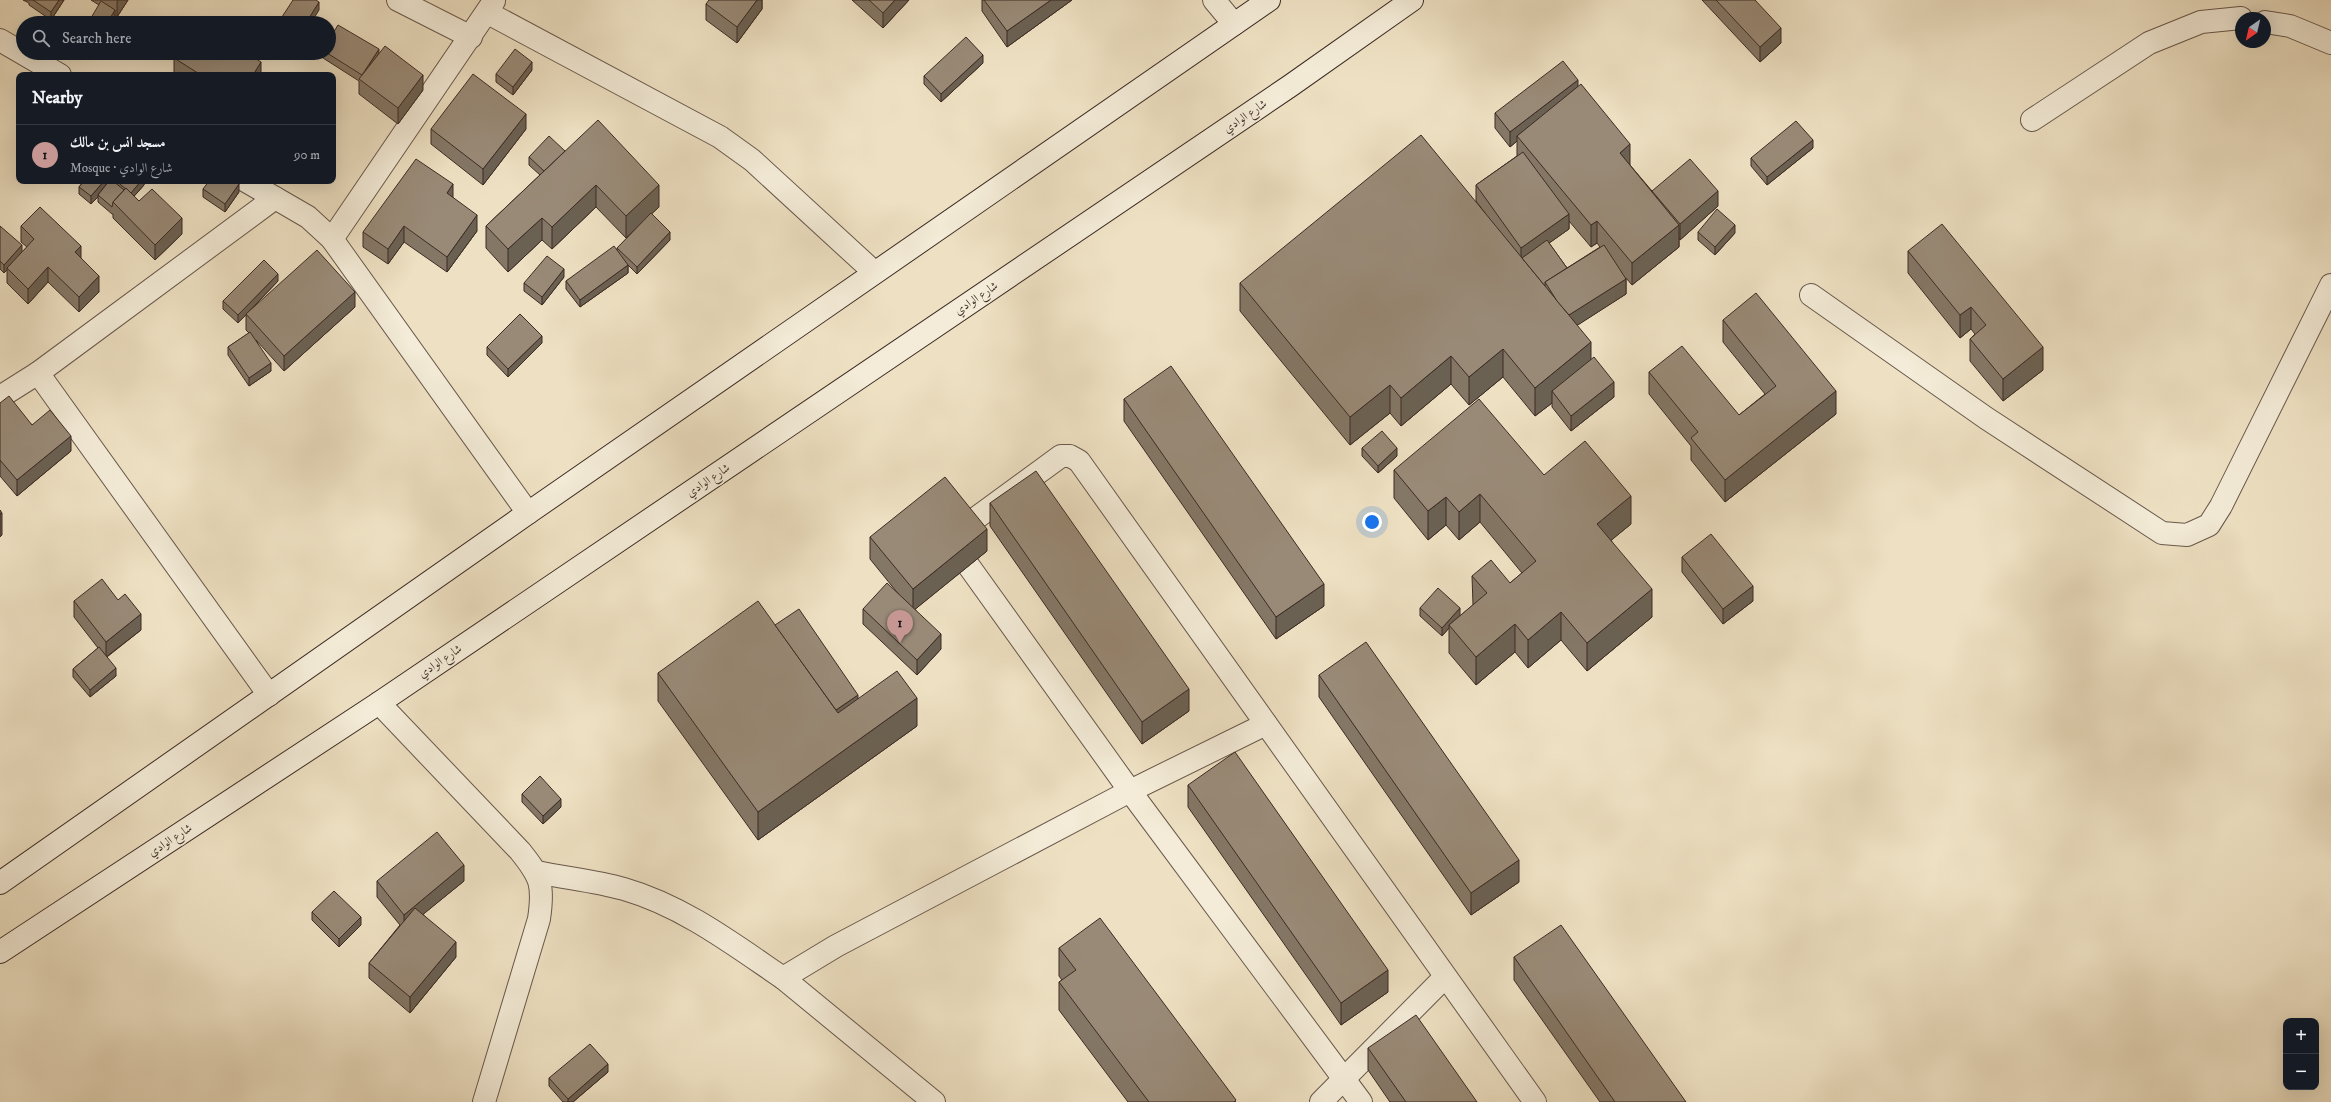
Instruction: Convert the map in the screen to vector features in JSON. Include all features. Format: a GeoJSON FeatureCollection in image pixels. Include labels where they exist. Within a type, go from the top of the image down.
{"type":"FeatureCollection","features":[{"type":"Feature","properties":{"kind":"main road"},"geometry":{"type":"LineString","coordinates":[[398,0],[471,37]]}},
{"type":"Feature","properties":{"kind":"main road"},"geometry":{"type":"LineString","coordinates":[[1214,0],[1234,24]]}},
{"type":"Feature","properties":{"kind":"main road"},"geometry":{"type":"LineString","coordinates":[[0,883],[874,272],[1269,0]]}},
{"type":"Feature","properties":{"kind":"main road","name":"شارع الوادي"},"geometry":{"type":"LineString","coordinates":[[0,952],[379,702],[1270,99],[1412,0]]}},
{"type":"Feature","properties":{"kind":"main road"},"geometry":{"type":"LineString","coordinates":[[332,239],[491,6],[720,137],[752,160],[874,272]]}},
{"type":"Feature","properties":{"kind":"main road"},"geometry":{"type":"LineString","coordinates":[[2032,120],[2149,43],[2201,22],[2235,19]]}},
{"type":"Feature","properties":{"kind":"main road"},"geometry":{"type":"LineString","coordinates":[[2271,23],[2290,26],[2331,43]]}},
{"type":"Feature","properties":{"kind":"main road"},"geometry":{"type":"LineString","coordinates":[[0,40],[16,49]]}},
{"type":"Feature","properties":{"kind":"main road"},"geometry":{"type":"LineString","coordinates":[[34,60],[55,72]]}},
{"type":"Feature","properties":{"kind":"main road"},"geometry":{"type":"LineString","coordinates":[[251,184],[308,217],[332,239],[528,513]]}},
{"type":"Feature","properties":{"kind":"main road"},"geometry":{"type":"LineString","coordinates":[[0,397],[38,373],[275,198]]}},
{"type":"Feature","properties":{"kind":"main road"},"geometry":{"type":"LineString","coordinates":[[1811,295],[1986,418],[2162,533],[2187,535],[2209,525],[2222,506],[2329,296]]}},
{"type":"Feature","properties":{"kind":"main road"},"geometry":{"type":"LineString","coordinates":[[38,373],[269,695]]}},
{"type":"Feature","properties":{"kind":"main road"},"geometry":{"type":"LineString","coordinates":[[1361,1102],[1130,791],[953,544],[957,532],[1061,456],[1070,456],[1078,461],[1534,1102]]}},
{"type":"Feature","properties":{"kind":"main road"},"geometry":{"type":"LineString","coordinates":[[379,702],[520,851],[537,872],[543,896],[539,919],[484,1102]]}},
{"type":"Feature","properties":{"kind":"main road"},"geometry":{"type":"LineString","coordinates":[[783,978],[836,946],[1130,791],[1266,724]]}},
{"type":"Feature","properties":{"kind":"main road"},"geometry":{"type":"LineString","coordinates":[[537,872],[623,889],[666,905],[710,929],[783,978],[934,1102]]}},
{"type":"Feature","properties":{"kind":"main road"},"geometry":{"type":"LineString","coordinates":[[1321,1102],[1445,977]]}},
{"type":"Feature","properties":{"kind":"building"},"geometry":{"type":"Polygon","coordinates":[[[33,0],[59,0],[51,12],[33,0]]]}},
{"type":"Feature","properties":{"kind":"building"},"geometry":{"type":"Polygon","coordinates":[[[293,0],[316,0],[319,2],[310,16],[283,16],[293,0]]]}},
{"type":"Feature","properties":{"kind":"building"},"geometry":{"type":"Polygon","coordinates":[[[709,0],[757,0],[737,27],[706,4],[709,0]]]}},
{"type":"Feature","properties":{"kind":"building"},"geometry":{"type":"Polygon","coordinates":[[[869,0],[895,0],[883,13],[869,0]]]}},
{"type":"Feature","properties":{"kind":"building"},"geometry":{"type":"Polygon","coordinates":[[[984,0],[1051,0],[1007,31],[984,0]]]}},
{"type":"Feature","properties":{"kind":"building"},"geometry":{"type":"Polygon","coordinates":[[[1716,0],[1755,0],[1781,28],[1760,47],[1716,0]]]}},
{"type":"Feature","properties":{"kind":"building"},"geometry":{"type":"Polygon","coordinates":[[[101,1],[115,10],[111,16],[92,16],[101,1]]]}},
{"type":"Feature","properties":{"kind":"building"},"geometry":{"type":"Polygon","coordinates":[[[338,25],[379,49],[362,75],[336,59],[336,28],[338,25]]]}},
{"type":"Feature","properties":{"kind":"building"},"geometry":{"type":"Polygon","coordinates":[[[966,37],[983,55],[941,94],[924,76],[966,37]]]}},
{"type":"Feature","properties":{"kind":"building"},"geometry":{"type":"Polygon","coordinates":[[[385,46],[423,75],[398,108],[359,79],[385,46]]]}},
{"type":"Feature","properties":{"kind":"building"},"geometry":{"type":"Polygon","coordinates":[[[515,49],[532,62],[513,87],[496,74],[515,49]]]}},
{"type":"Feature","properties":{"kind":"building"},"geometry":{"type":"Polygon","coordinates":[[[177,60],[258,60],[261,62],[255,72],[196,72],[177,60]]]}},
{"type":"Feature","properties":{"kind":"building"},"geometry":{"type":"Polygon","coordinates":[[[1563,61],[1578,80],[1510,132],[1495,113],[1563,61]]]}},
{"type":"Feature","properties":{"kind":"building"},"geometry":{"type":"Polygon","coordinates":[[[473,74],[526,114],[483,169],[431,129],[473,74]]]}},
{"type":"Feature","properties":{"kind":"building"},"geometry":{"type":"Polygon","coordinates":[[[1581,84],[1630,144],[1620,153],[1679,225],[1632,263],[1597,221],[1591,225],[1517,136],[1581,84]]]}},
{"type":"Feature","properties":{"kind":"building"},"geometry":{"type":"Polygon","coordinates":[[[598,120],[659,185],[626,216],[596,185],[552,227],[542,218],[508,249],[486,226],[598,120]]]}},
{"type":"Feature","properties":{"kind":"building"},"geometry":{"type":"Polygon","coordinates":[[[1796,121],[1813,140],[1767,177],[1751,158],[1796,121]]]}},
{"type":"Feature","properties":{"kind":"building"},"geometry":{"type":"Polygon","coordinates":[[[1421,135],[1591,342],[1535,388],[1503,349],[1469,377],[1451,356],[1401,398],[1390,385],[1350,417],[1240,283],[1421,135]]]}},
{"type":"Feature","properties":{"kind":"building"},"geometry":{"type":"Polygon","coordinates":[[[549,136],[565,151],[544,171],[529,157],[549,136]]]}},
{"type":"Feature","properties":{"kind":"building"},"geometry":{"type":"Polygon","coordinates":[[[1523,152],[1569,214],[1521,248],[1476,185],[1523,152]]]}},
{"type":"Feature","properties":{"kind":"building"},"geometry":{"type":"Polygon","coordinates":[[[416,159],[453,184],[447,193],[477,215],[447,257],[404,226],[388,249],[363,232],[416,159]]]}},
{"type":"Feature","properties":{"kind":"building"},"geometry":{"type":"Polygon","coordinates":[[[1690,159],[1718,191],[1680,224],[1652,191],[1690,159]]]}},
{"type":"Feature","properties":{"kind":"building"},"geometry":{"type":"Polygon","coordinates":[[[82,184],[101,184],[91,196],[79,187],[82,184]]]}},
{"type":"Feature","properties":{"kind":"building"},"geometry":{"type":"Polygon","coordinates":[[[107,184],[117,184],[124,190],[113,202],[112,207],[98,195],[107,184]]]}},
{"type":"Feature","properties":{"kind":"building"},"geometry":{"type":"Polygon","coordinates":[[[120,184],[138,184],[131,193],[120,184]]]}},
{"type":"Feature","properties":{"kind":"building"},"geometry":{"type":"Polygon","coordinates":[[[207,184],[239,184],[225,204],[203,189],[207,184]]]}},
{"type":"Feature","properties":{"kind":"building"},"geometry":{"type":"Polygon","coordinates":[[[126,188],[139,201],[152,189],[182,218],[155,245],[113,202],[126,188]]]}},
{"type":"Feature","properties":{"kind":"building"},"geometry":{"type":"Polygon","coordinates":[[[40,207],[81,246],[75,252],[99,276],[79,297],[48,267],[28,289],[7,268],[34,239],[21,226],[40,207]]]}},
{"type":"Feature","properties":{"kind":"building"},"geometry":{"type":"Polygon","coordinates":[[[1717,209],[1735,225],[1715,247],[1698,232],[1717,209]]]}},
{"type":"Feature","properties":{"kind":"building"},"geometry":{"type":"Polygon","coordinates":[[[651,213],[670,232],[637,267],[617,248],[651,213]]]}},
{"type":"Feature","properties":{"kind":"building"},"geometry":{"type":"Polygon","coordinates":[[[1942,224],[2043,347],[2003,379],[1970,339],[1986,325],[1971,307],[1960,315],[1908,251],[1942,224]]]}},
{"type":"Feature","properties":{"kind":"building"},"geometry":{"type":"Polygon","coordinates":[[[0,226],[22,245],[4,265],[0,261],[0,226]]]}},
{"type":"Feature","properties":{"kind":"building"},"geometry":{"type":"Polygon","coordinates":[[[1547,240],[1567,268],[1545,282],[1545,286],[1522,258],[1547,240]]]}},
{"type":"Feature","properties":{"kind":"building"},"geometry":{"type":"Polygon","coordinates":[[[1604,245],[1626,279],[1569,315],[1557,301],[1545,282],[1604,245]]]}},
{"type":"Feature","properties":{"kind":"building"},"geometry":{"type":"Polygon","coordinates":[[[614,246],[628,265],[580,300],[566,281],[614,246]]]}},
{"type":"Feature","properties":{"kind":"building"},"geometry":{"type":"Polygon","coordinates":[[[317,250],[355,292],[284,356],[246,314],[317,250]]]}},
{"type":"Feature","properties":{"kind":"building"},"geometry":{"type":"Polygon","coordinates":[[[547,256],[564,269],[542,297],[524,283],[547,256]]]}},
{"type":"Feature","properties":{"kind":"building"},"geometry":{"type":"Polygon","coordinates":[[[264,260],[278,274],[238,315],[223,301],[264,260]]]}},
{"type":"Feature","properties":{"kind":"building"},"geometry":{"type":"Polygon","coordinates":[[[1756,293],[1836,391],[1725,480],[1691,438],[1698,432],[1649,372],[1682,346],[1739,415],[1776,386],[1723,320],[1756,293]]]}},
{"type":"Feature","properties":{"kind":"building"},"geometry":{"type":"Polygon","coordinates":[[[520,314],[542,336],[508,369],[487,347],[520,314]]]}},
{"type":"Feature","properties":{"kind":"building"},"geometry":{"type":"Polygon","coordinates":[[[250,332],[271,363],[249,378],[228,347],[250,332]]]}},
{"type":"Feature","properties":{"kind":"building"},"geometry":{"type":"Polygon","coordinates":[[[1594,357],[1614,382],[1571,416],[1552,391],[1594,357]]]}},
{"type":"Feature","properties":{"kind":"building"},"geometry":{"type":"Polygon","coordinates":[[[1171,366],[1324,584],[1276,617],[1124,399],[1171,366]]]}},
{"type":"Feature","properties":{"kind":"building"},"geometry":{"type":"Polygon","coordinates":[[[9,396],[32,425],[50,410],[71,436],[17,480],[0,460],[0,403],[9,396]]]}},
{"type":"Feature","properties":{"kind":"building"},"geometry":{"type":"Polygon","coordinates":[[[1479,399],[1544,475],[1585,441],[1631,496],[1597,524],[1652,589],[1587,643],[1561,612],[1528,640],[1515,624],[1476,657],[1449,625],[1487,593],[1472,576],[1491,560],[1510,583],[1536,561],[1480,494],[1459,512],[1446,497],[1428,511],[1394,470],[1479,399]]]}},
{"type":"Feature","properties":{"kind":"building"},"geometry":{"type":"Polygon","coordinates":[[[1382,431],[1397,448],[1378,466],[1362,448],[1382,431]]]}},
{"type":"Feature","properties":{"kind":"building"},"geometry":{"type":"Polygon","coordinates":[[[1036,471],[1189,689],[1142,722],[990,503],[1036,471]]]}},
{"type":"Feature","properties":{"kind":"building"},"geometry":{"type":"Polygon","coordinates":[[[945,477],[987,529],[913,589],[870,537],[945,477]]]}},
{"type":"Feature","properties":{"kind":"building"},"geometry":{"type":"Polygon","coordinates":[[[1711,534],[1753,586],[1723,609],[1682,557],[1711,534]]]}},
{"type":"Feature","properties":{"kind":"building"},"geometry":{"type":"Polygon","coordinates":[[[102,579],[118,600],[125,594],[141,614],[106,642],[74,601],[102,579]]]}},
{"type":"Feature","properties":{"kind":"building"},"geometry":{"type":"Polygon","coordinates":[[[887,583],[941,634],[917,660],[863,609],[887,583]]]}},
{"type":"Feature","properties":{"kind":"building"},"geometry":{"type":"Polygon","coordinates":[[[1438,588],[1460,608],[1442,628],[1420,608],[1438,588]]]}},
{"type":"Feature","properties":{"kind":"building"},"geometry":{"type":"Polygon","coordinates":[[[758,601],[838,713],[897,671],[917,698],[758,812],[658,673],[758,601]]]}},
{"type":"Feature","properties":{"kind":"building"},"geometry":{"type":"Polygon","coordinates":[[[799,609],[858,695],[836,710],[775,625],[799,609]]]}},
{"type":"Feature","properties":{"kind":"building"},"geometry":{"type":"Polygon","coordinates":[[[1366,642],[1519,860],[1471,893],[1319,675],[1366,642]]]}},
{"type":"Feature","properties":{"kind":"building"},"geometry":{"type":"Polygon","coordinates":[[[99,647],[116,668],[90,690],[73,669],[99,647]]]}},
{"type":"Feature","properties":{"kind":"building"},"geometry":{"type":"Polygon","coordinates":[[[1235,752],[1388,970],[1341,1003],[1188,785],[1235,752]]]}},
{"type":"Feature","properties":{"kind":"building"},"geometry":{"type":"Polygon","coordinates":[[[540,776],[561,799],[543,816],[522,794],[540,776]]]}},
{"type":"Feature","properties":{"kind":"building"},"geometry":{"type":"Polygon","coordinates":[[[437,832],[464,865],[404,915],[377,881],[437,832]]]}},
{"type":"Feature","properties":{"kind":"building"},"geometry":{"type":"Polygon","coordinates":[[[334,891],[361,917],[339,939],[312,912],[334,891]]]}},
{"type":"Feature","properties":{"kind":"building"},"geometry":{"type":"Polygon","coordinates":[[[415,908],[456,942],[410,997],[369,963],[415,908]]]}},
{"type":"Feature","properties":{"kind":"building"},"geometry":{"type":"Polygon","coordinates":[[[1100,918],[1236,1100],[1234,1102],[1149,1102],[1059,982],[1076,970],[1059,948],[1100,918]]]}},
{"type":"Feature","properties":{"kind":"building"},"geometry":{"type":"Polygon","coordinates":[[[1561,925],[1686,1102],[1615,1102],[1514,957],[1561,925]]]}},
{"type":"Feature","properties":{"kind":"building"},"geometry":{"type":"Polygon","coordinates":[[[1416,1015],[1477,1102],[1406,1102],[1368,1048],[1416,1015]]]}},
{"type":"Feature","properties":{"kind":"building"},"geometry":{"type":"Polygon","coordinates":[[[590,1044],[608,1064],[568,1099],[549,1078],[590,1044]]]}},
{"type":"Feature","properties":{"kind":"place","name":"مسجد انس بن مالك"},"geometry":{"type":"Point","coordinates":[900,643]}}]}
